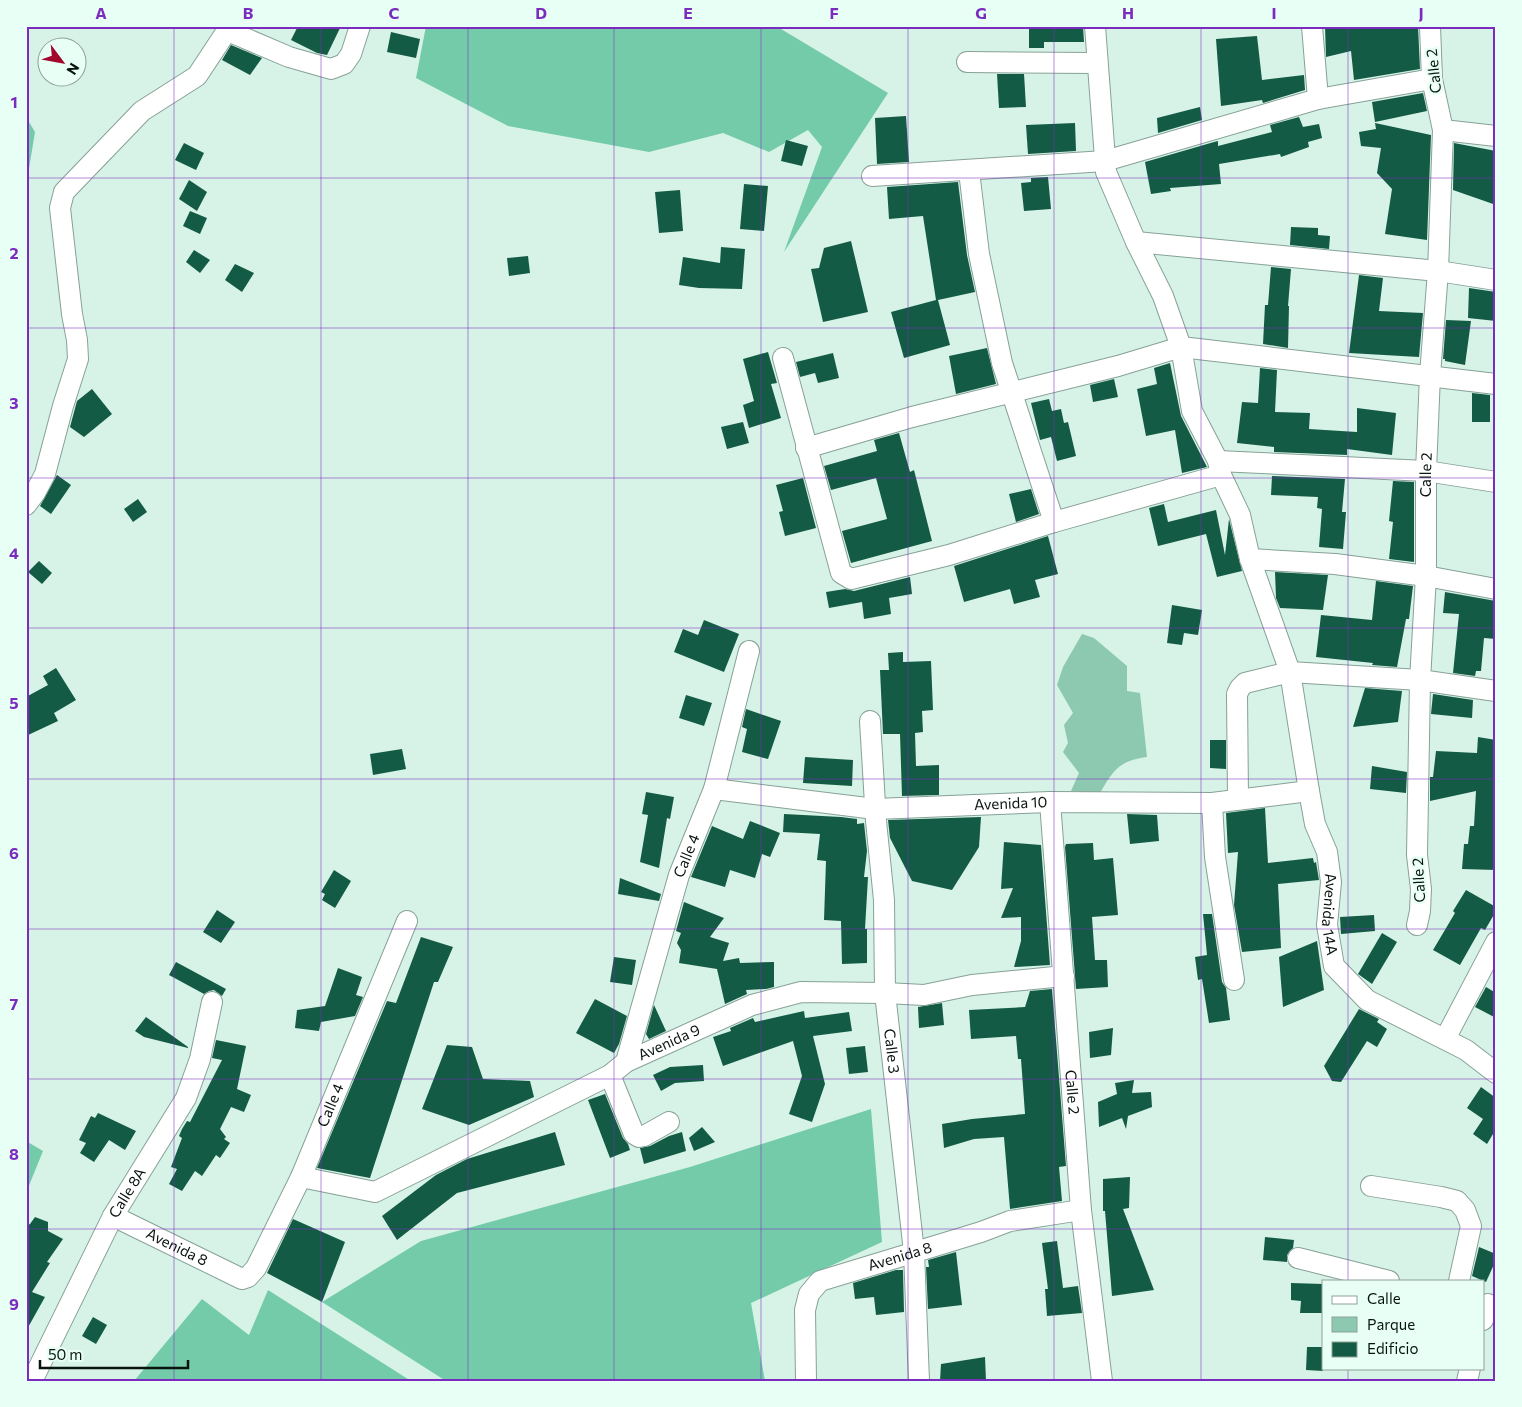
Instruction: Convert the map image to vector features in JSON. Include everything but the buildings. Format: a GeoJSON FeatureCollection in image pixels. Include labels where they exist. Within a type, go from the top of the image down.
{"type":"FeatureCollection","features":[{"type":"Feature","properties":{"kind":"street"},"geometry":{"type":"LineString","coordinates":[[26,505],[45,474],[78,359],[60,208],[64,192],[142,111],[197,76],[229,29],[289,57],[331,69],[344,64],[351,54],[360,26]]}},
{"type":"Feature","properties":{"kind":"street","name":"Avenida 14A"},"geometry":{"type":"LineString","coordinates":[[1095,26],[1106,172],[1136,242],[1163,296],[1181,347],[1192,412],[1240,515],[1250,559],[1290,672],[1308,791],[1315,824],[1327,852],[1331,882],[1327,925],[1334,966],[1367,1000],[1466,1050],[1496,1072]]}},
{"type":"Feature","properties":{"kind":"street"},"geometry":{"type":"LineString","coordinates":[[1312,26],[1318,99]]}},
{"type":"Feature","properties":{"kind":"street","name":"Calle 2"},"geometry":{"type":"LineString","coordinates":[[1417,924],[1420,911],[1421,889],[1417,855],[1420,680],[1426,576],[1426,471],[1430,375],[1438,271],[1443,130],[1432,79],[1430,26]]}},
{"type":"Feature","properties":{"kind":"street"},"geometry":{"type":"LineString","coordinates":[[967,62],[1097,63]]}},
{"type":"Feature","properties":{"kind":"street"},"geometry":{"type":"LineString","coordinates":[[872,176],[1105,161],[1318,99],[1432,79]]}},
{"type":"Feature","properties":{"kind":"street"},"geometry":{"type":"LineString","coordinates":[[1443,130],[1496,136]]}},
{"type":"Feature","properties":{"kind":"street"},"geometry":{"type":"LineString","coordinates":[[969,171],[979,254],[1002,362],[1054,522]]}},
{"type":"Feature","properties":{"kind":"street"},"geometry":{"type":"LineString","coordinates":[[1136,242],[1438,271],[1496,280]]}},
{"type":"Feature","properties":{"kind":"street"},"geometry":{"type":"LineString","coordinates":[[806,448],[1012,391],[1118,366],[1181,347],[1496,384]]}},
{"type":"Feature","properties":{"kind":"street"},"geometry":{"type":"LineString","coordinates":[[782,358],[841,573],[851,579],[949,555],[1219,468],[1426,471],[1496,482]]}},
{"type":"Feature","properties":{"kind":"street"},"geometry":{"type":"LineString","coordinates":[[1250,559],[1335,564],[1426,576],[1496,589]]}},
{"type":"Feature","properties":{"kind":"street","name":"Calle 4"},"geometry":{"type":"LineString","coordinates":[[626,1062],[679,875],[714,788],[749,651]]}},
{"type":"Feature","properties":{"kind":"street"},"geometry":{"type":"LineString","coordinates":[[1238,799],[1236,694],[1246,683],[1290,672],[1420,680],[1496,691]]}},
{"type":"Feature","properties":{"kind":"street","name":"Calle 3"},"geometry":{"type":"LineString","coordinates":[[870,721],[875,809],[884,900],[885,993],[914,1252],[919,1381]]}},
{"type":"Feature","properties":{"kind":"street","name":"Avenida 10"},"geometry":{"type":"LineString","coordinates":[[714,788],[875,809],[1050,802],[1212,803],[1308,791]]}},
{"type":"Feature","properties":{"kind":"street","name":"Calle 2"},"geometry":{"type":"LineString","coordinates":[[1050,802],[1081,1210],[1102,1381]]}},
{"type":"Feature","properties":{"kind":"street"},"geometry":{"type":"LineString","coordinates":[[1212,803],[1215,857],[1234,980]]}},
{"type":"Feature","properties":{"kind":"street","name":"Calle 4"},"geometry":{"type":"LineString","coordinates":[[242,1279],[248,1277],[256,1268],[301,1178],[407,921]]}},
{"type":"Feature","properties":{"kind":"street"},"geometry":{"type":"LineString","coordinates":[[1445,1039],[1496,942]]}},
{"type":"Feature","properties":{"kind":"street","name":"Avenida 9"},"geometry":{"type":"LineString","coordinates":[[301,1178],[375,1192],[610,1075],[626,1062],[752,1005],[800,992],[924,995],[972,985],[1064,976]]}},
{"type":"Feature","properties":{"kind":"street","name":"Calle 8A"},"geometry":{"type":"LineString","coordinates":[[32,1381],[113,1216],[186,1098],[200,1060],[212,1002]]}},
{"type":"Feature","properties":{"kind":"street"},"geometry":{"type":"LineString","coordinates":[[610,1075],[634,1134],[639,1137],[644,1136],[669,1122]]}},
{"type":"Feature","properties":{"kind":"street"},"geometry":{"type":"LineString","coordinates":[[1371,1186],[1457,1201],[1465,1210],[1471,1226],[1459,1280]]}},
{"type":"Feature","properties":{"kind":"street","name":"Avenida 8"},"geometry":{"type":"LineString","coordinates":[[806,1381],[805,1310],[809,1294],[820,1281],[981,1232],[1010,1221],[1081,1210]]}},
{"type":"Feature","properties":{"kind":"street","name":"Avenida 8"},"geometry":{"type":"LineString","coordinates":[[113,1216],[242,1279]]}},
{"type":"Feature","properties":{"kind":"street"},"geometry":{"type":"LineString","coordinates":[[1298,1258],[1385,1280]]}},
{"type":"Feature","properties":{"kind":"green space"},"geometry":{"type":"Polygon","coordinates":[[[426,26],[776,26],[888,93],[784,252],[822,147],[808,130],[769,152],[723,133],[649,152],[508,126],[416,78],[426,26]]]}},
{"type":"Feature","properties":{"kind":"green space"},"geometry":{"type":"Polygon","coordinates":[[[26,117],[35,132],[26,187],[26,117]]]}},
{"type":"Feature","properties":{"kind":"green space"},"geometry":{"type":"Polygon","coordinates":[[[1082,634],[1094,638],[1127,666],[1127,691],[1140,693],[1147,757],[1130,761],[1118,768],[1100,793],[1071,791],[1079,773],[1063,752],[1068,743],[1064,725],[1073,713],[1057,685],[1063,667],[1082,634]]]}},
{"type":"Feature","properties":{"kind":"green space"},"geometry":{"type":"Polygon","coordinates":[[[871,1109],[882,1242],[751,1303],[765,1381],[446,1381],[322,1302],[421,1241],[690,1167],[871,1109]]]}},
{"type":"Feature","properties":{"kind":"green space"},"geometry":{"type":"Polygon","coordinates":[[[26,1141],[43,1151],[26,1193],[26,1141]]]}},
{"type":"Feature","properties":{"kind":"green space"},"geometry":{"type":"Polygon","coordinates":[[[268,1290],[411,1381],[134,1381],[202,1299],[249,1335],[268,1290]]]}}]}
